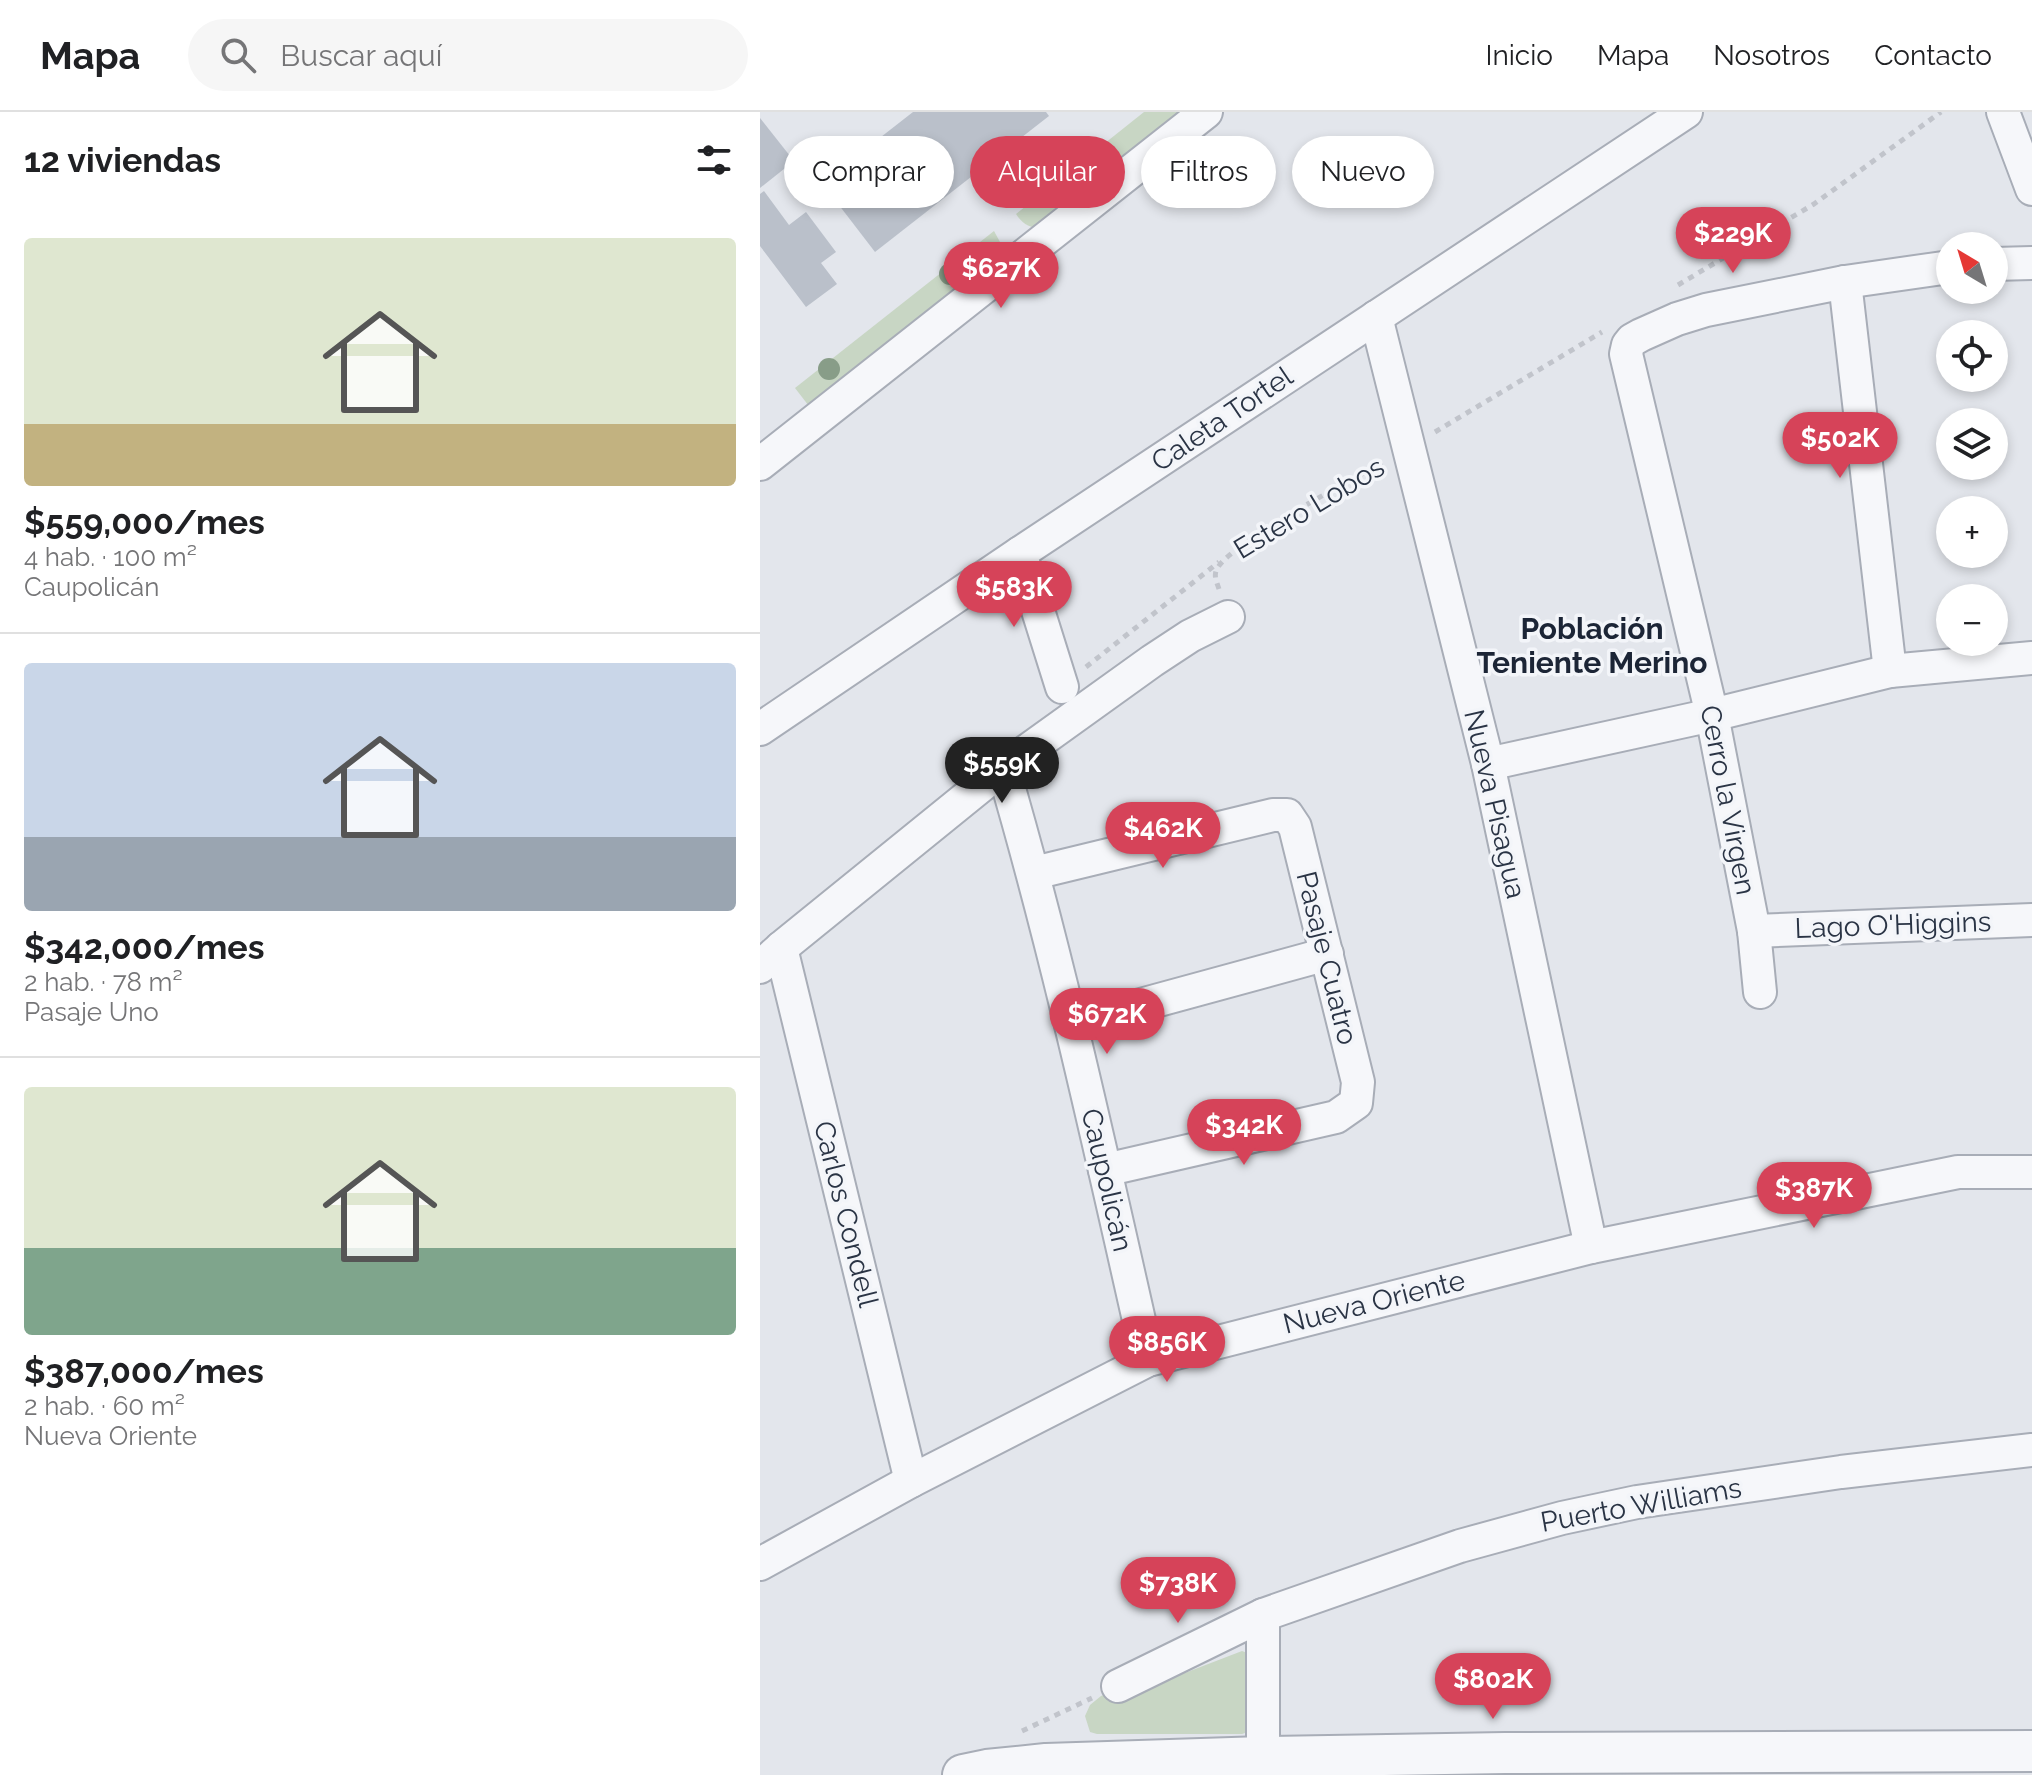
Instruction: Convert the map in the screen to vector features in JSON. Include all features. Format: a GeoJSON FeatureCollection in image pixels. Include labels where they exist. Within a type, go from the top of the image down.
{"type":"FeatureCollection","features":[{"type":"Feature","properties":{"kind":"street"},"geometry":{"type":"LineString","coordinates":[[760,464],[1206,112]]}},
{"type":"Feature","properties":{"kind":"street","name":"Caleta Tortel"},"geometry":{"type":"LineString","coordinates":[[760,729],[1686,112]]}},
{"type":"Feature","properties":{"kind":"street"},"geometry":{"type":"LineString","coordinates":[[2003,112],[2032,189]]}},
{"type":"Feature","properties":{"kind":"street"},"geometry":{"type":"LineString","coordinates":[[2008,264],[2032,263]]}},
{"type":"Feature","properties":{"kind":"street"},"geometry":{"type":"LineString","coordinates":[[1626,331],[1706,310],[1845,282],[1936,269]]}},
{"type":"Feature","properties":{"kind":"street"},"geometry":{"type":"LineString","coordinates":[[1845,282],[1890,671]]}},
{"type":"Feature","properties":{"kind":"street","name":"Nueva Pisagua"},"geometry":{"type":"LineString","coordinates":[[1376,317],[1488,764],[1591,1247]]}},
{"type":"Feature","properties":{"kind":"street","name":"Cerro la Virgen"},"geometry":{"type":"LineString","coordinates":[[1626,331],[1632,340],[1626,354],[1712,715],[1754,931],[1760,992]]}},
{"type":"Feature","properties":{"kind":"street"},"geometry":{"type":"LineString","coordinates":[[1020,553],[1062,687]]}},
{"type":"Feature","properties":{"kind":"street"},"geometry":{"type":"LineString","coordinates":[[770,957],[1003,768],[1164,653],[1228,617]]}},
{"type":"Feature","properties":{"kind":"street"},"geometry":{"type":"LineString","coordinates":[[1488,764],[1712,715],[1890,671],[2032,658]]}},
{"type":"Feature","properties":{"kind":"street","name":"Caupolicán"},"geometry":{"type":"LineString","coordinates":[[1003,768],[1034,873],[1071,1024],[1148,1360]]}},
{"type":"Feature","properties":{"kind":"street","name":"Pasaje Cuatro"},"geometry":{"type":"LineString","coordinates":[[1034,873],[1273,815],[1287,815],[1295,827],[1358,1082],[1356,1103],[1336,1117],[1105,1170]]}},
{"type":"Feature","properties":{"kind":"street","name":"Lago O'Higgins"},"geometry":{"type":"LineString","coordinates":[[1754,931],[2032,920]]}},
{"type":"Feature","properties":{"kind":"street"},"geometry":{"type":"LineString","coordinates":[[1071,1024],[1327,954]]}},
{"type":"Feature","properties":{"kind":"street","name":"Carlos Condell"},"geometry":{"type":"LineString","coordinates":[[770,957],[911,1481]]}},
{"type":"Feature","properties":{"kind":"street","name":"Nueva Oriente"},"geometry":{"type":"LineString","coordinates":[[760,1564],[911,1481],[1148,1360],[1591,1247],[1958,1172],[2032,1172]]}},
{"type":"Feature","properties":{"kind":"street","name":"Puerto Williams"},"geometry":{"type":"LineString","coordinates":[[1118,1686],[1263,1615],[1460,1546],[1562,1518],[1637,1502],[1825,1474],[2032,1450]]}},
{"type":"Feature","properties":{"kind":"street"},"geometry":{"type":"LineString","coordinates":[[1263,1615],[1263,1757]]}},
{"type":"Feature","properties":{"kind":"street"},"geometry":{"type":"LineString","coordinates":[[963,1775],[1046,1764],[1263,1757],[1559,1764],[2032,1751]]}},
{"type":"Feature","properties":{"kind":"path"},"geometry":{"type":"LineString","coordinates":[[1673,288],[1814,204],[1941,112]]}},
{"type":"Feature","properties":{"kind":"path","name":"Estero Lobos"},"geometry":{"type":"LineString","coordinates":[[1228,617],[1215,575],[1228,555],[1297,510],[1626,331]]}},
{"type":"Feature","properties":{"kind":"path"},"geometry":{"type":"LineString","coordinates":[[1018,1733],[1118,1686]]}},
{"type":"Feature","properties":{"kind":"green space"},"geometry":{"type":"Polygon","coordinates":[[[1144,112],[1189,112],[1158,136],[1141,136],[1141,149],[1125,161],[1125,136],[1114,136],[1144,112]]]}},
{"type":"Feature","properties":{"kind":"green space"},"geometry":{"type":"Polygon","coordinates":[[[1024,208],[1065,208],[1039,228],[1028,226],[1016,214],[1024,208]]]}},
{"type":"Feature","properties":{"kind":"green space"},"geometry":{"type":"Polygon","coordinates":[[[994,231],[1003,258],[812,410],[795,388],[994,231]]]}},
{"type":"Feature","properties":{"kind":"green space"},"geometry":{"type":"Polygon","coordinates":[[[1242,1651],[1250,1654],[1248,1732],[1090,1732],[1085,1716],[1090,1705],[1101,1696],[1151,1686],[1242,1651]]]}},
{"type":"Feature","properties":{"kind":"building"},"geometry":{"type":"Polygon","coordinates":[[[913,112],[1046,112],[1049,116],[1023,136],[970,136],[970,178],[954,190],[954,136],[882,136],[913,112]]]}},
{"type":"Feature","properties":{"kind":"building"},"geometry":{"type":"Polygon","coordinates":[[[760,118],[784,148],[784,169],[760,188],[760,118]]]}},
{"type":"Feature","properties":{"kind":"building"},"geometry":{"type":"Polygon","coordinates":[[[764,191],[789,225],[806,212],[836,252],[821,263],[837,284],[806,307],[760,246],[760,194],[764,191]]]}},
{"type":"Feature","properties":{"kind":"building"},"geometry":{"type":"Polygon","coordinates":[[[841,208],[931,208],[875,252],[841,208]]]}},
{"type":"Feature","properties":{"kind":"district","name":"Población Teniente Merino"},"geometry":{"type":"Point","coordinates":[1592,645]}}]}
